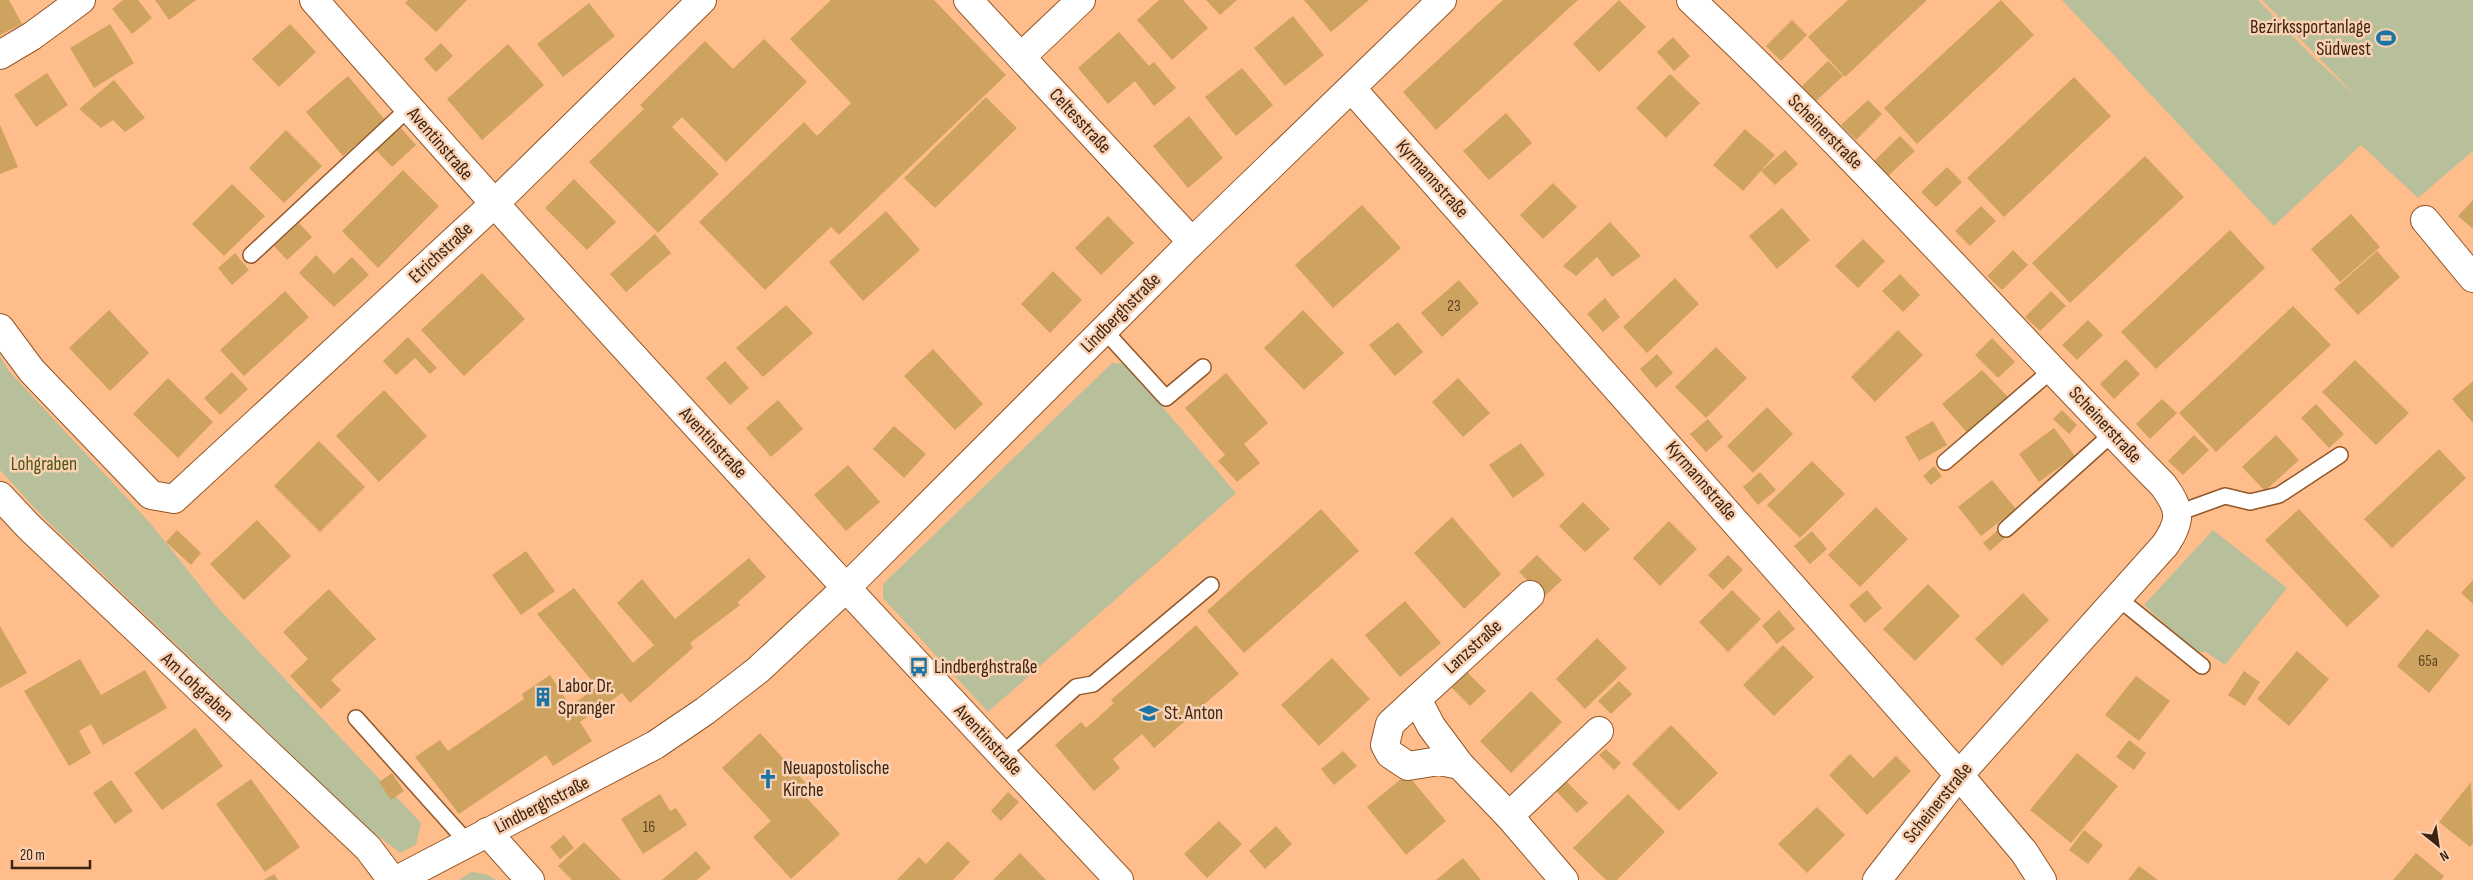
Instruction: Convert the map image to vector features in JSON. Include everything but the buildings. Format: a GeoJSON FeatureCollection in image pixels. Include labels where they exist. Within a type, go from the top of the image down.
{"type":"FeatureCollection","features":[{"type":"Feature","properties":{"kind":"street"},"geometry":{"type":"LineString","coordinates":[[0,55],[32,36],[81,0]]}},
{"type":"Feature","properties":{"kind":"street","name":"Aventinstraße"},"geometry":{"type":"LineString","coordinates":[[314,0],[494,204],[846,588],[1119,880]]}},
{"type":"Feature","properties":{"kind":"street","name":"Etrichstraße"},"geometry":{"type":"LineString","coordinates":[[0,328],[32,371],[151,495],[174,499],[494,204],[702,0]]}},
{"type":"Feature","properties":{"kind":"street","name":"Celtesstraße"},"geometry":{"type":"LineString","coordinates":[[968,0],[1192,242]]}},
{"type":"Feature","properties":{"kind":"street"},"geometry":{"type":"LineString","coordinates":[[1021,57],[1081,0]]}},
{"type":"Feature","properties":{"kind":"street","name":"Lindberghstraße"},"geometry":{"type":"LineString","coordinates":[[397,880],[622,764],[680,730],[758,670],[846,588],[1192,242],[1442,0]]}},
{"type":"Feature","properties":{"kind":"street","name":"Scheinerstraße"},"geometry":{"type":"LineString","coordinates":[[1691,0],[1866,174],[2053,369],[2112,434],[2163,485],[2173,499],[2178,513],[2176,529],[2165,545],[1959,775],[1877,880]]}},
{"type":"Feature","properties":{"kind":"street","name":"Kyrmannstraße"},"geometry":{"type":"LineString","coordinates":[[1352,89],[1959,775],[2024,852],[2042,880]]}},
{"type":"Feature","properties":{"kind":"street"},"geometry":{"type":"LineString","coordinates":[[2425,220],[2473,278]]}},
{"type":"Feature","properties":{"kind":"street","name":"Am Lohgraben"},"geometry":{"type":"LineString","coordinates":[[0,496],[29,527],[368,848],[392,880]]}},
{"type":"Feature","properties":{"kind":"street","name":"Lanzstraße"},"geometry":{"type":"LineString","coordinates":[[1460,765],[1439,761],[1408,766],[1390,754],[1385,745],[1390,724],[1530,596]]}},
{"type":"Feature","properties":{"kind":"street"},"geometry":{"type":"LineString","coordinates":[[1417,700],[1431,726],[1460,765],[1509,816],[1564,880]]}},
{"type":"Feature","properties":{"kind":"street"},"geometry":{"type":"LineString","coordinates":[[1509,816],[1599,730]]}},
{"type":"Feature","properties":{"kind":"street"},"geometry":{"type":"LineString","coordinates":[[478,838],[530,880]]}},
{"type":"Feature","properties":{"kind":"lane"},"geometry":{"type":"LineString","coordinates":[[251,255],[409,108]]}},
{"type":"Feature","properties":{"kind":"lane"},"geometry":{"type":"LineString","coordinates":[[1104,330],[1166,398],[1203,367]]}},
{"type":"Feature","properties":{"kind":"lane"},"geometry":{"type":"LineString","coordinates":[[1945,462],[2053,369]]}},
{"type":"Feature","properties":{"kind":"lane"},"geometry":{"type":"LineString","coordinates":[[2006,529],[2112,434]]}},
{"type":"Feature","properties":{"kind":"lane"},"geometry":{"type":"LineString","coordinates":[[2178,513],[2225,496],[2250,502],[2279,494],[2340,455]]}},
{"type":"Feature","properties":{"kind":"lane"},"geometry":{"type":"LineString","coordinates":[[1001,754],[1076,687],[1093,684],[1211,585]]}},
{"type":"Feature","properties":{"kind":"lane"},"geometry":{"type":"LineString","coordinates":[[2118,598],[2202,666]]}},
{"type":"Feature","properties":{"kind":"lane"},"geometry":{"type":"LineString","coordinates":[[356,718],[478,838]]}},
{"type":"Feature","properties":{"kind":"green space"},"geometry":{"type":"Polygon","coordinates":[[[2062,0],[2258,0],[2314,58],[2356,96],[2262,0],[2473,0],[2473,151],[2418,198],[2361,145],[2274,226],[2062,0]]]}},
{"type":"Feature","properties":{"kind":"green space","name":"Lohgraben"},"geometry":{"type":"Polygon","coordinates":[[[0,356],[8,370],[151,524],[217,607],[421,823],[416,845],[400,853],[368,828],[45,519],[0,470],[0,356]]]}},
{"type":"Feature","properties":{"kind":"green space"},"geometry":{"type":"Polygon","coordinates":[[[1112,363],[1126,364],[1236,493],[988,712],[883,598],[883,584],[1112,363]]]}},
{"type":"Feature","properties":{"kind":"green space"},"geometry":{"type":"Polygon","coordinates":[[[2213,530],[2287,588],[2225,665],[2206,652],[2196,652],[2144,605],[2213,530]]]}},
{"type":"Feature","properties":{"kind":"green space"},"geometry":{"type":"Polygon","coordinates":[[[471,872],[486,874],[496,880],[459,880],[471,872]]]}},
{"type":"Feature","properties":{"kind":"place","name":"Bezirkssportanlage Südwest"},"geometry":{"type":"Point","coordinates":[2386,38]}},
{"type":"Feature","properties":{"kind":"place","name":"Lindberghstraße"},"geometry":{"type":"Point","coordinates":[919,667]}},
{"type":"Feature","properties":{"kind":"place","name":"Labor Dr. Spranger"},"geometry":{"type":"Point","coordinates":[543,697]}},
{"type":"Feature","properties":{"kind":"place","name":"St. Anton"},"geometry":{"type":"Point","coordinates":[1149,713]}},
{"type":"Feature","properties":{"kind":"place","name":"Neuapostolische Kirche"},"geometry":{"type":"Point","coordinates":[768,779]}}]}
